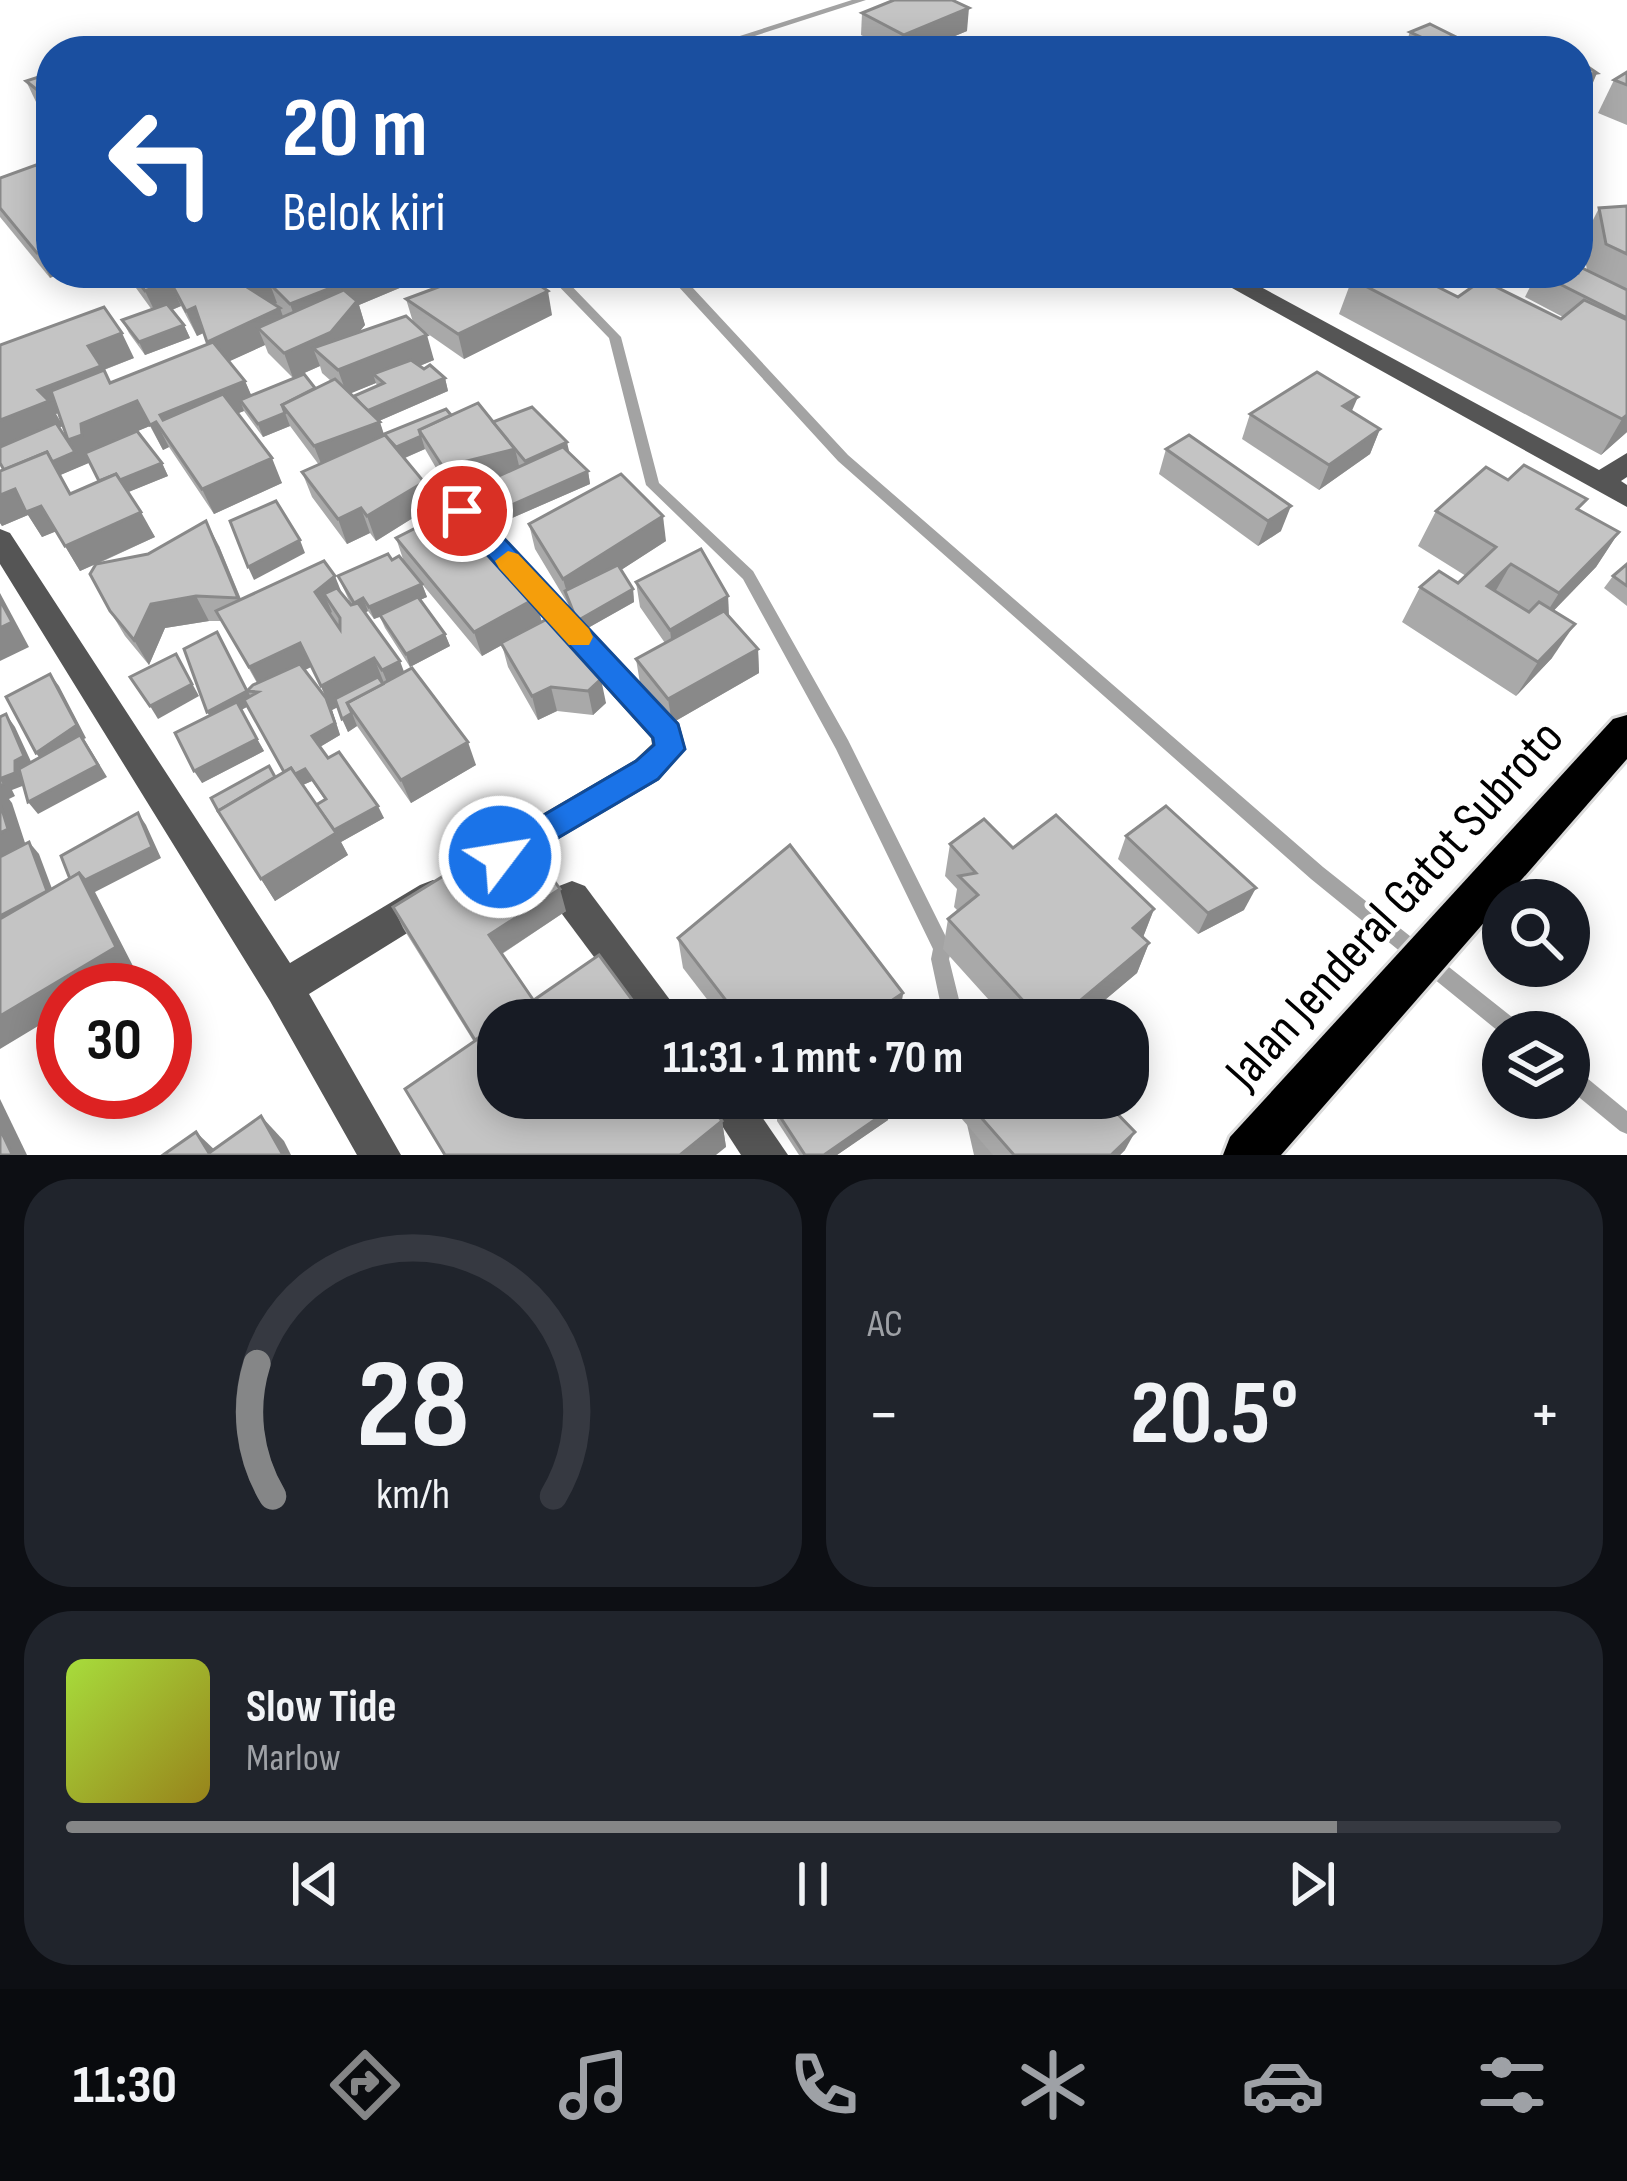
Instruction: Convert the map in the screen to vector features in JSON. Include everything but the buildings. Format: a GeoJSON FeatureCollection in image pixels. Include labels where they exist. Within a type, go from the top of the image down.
{"type":"FeatureCollection","features":[{"type":"Feature","properties":{"kind":"highway","name":"Jalan Jenderal Gatot Subroto"},"geometry":{"type":"LineString","coordinates":[[1248,1155],[1627,731]]}},
{"type":"Feature","properties":{"kind":"street"},"geometry":{"type":"LineString","coordinates":[[1244,288],[1614,490],[1627,462]]}},
{"type":"Feature","properties":{"kind":"street"},"geometry":{"type":"LineString","coordinates":[[284,988],[647,770],[670,749],[667,733],[462,511]]}},
{"type":"Feature","properties":{"kind":"street"},"geometry":{"type":"LineString","coordinates":[[0,540],[284,988],[380,1155]]}},
{"type":"Feature","properties":{"kind":"street"},"geometry":{"type":"LineString","coordinates":[[572,898],[648,999]]}},
{"type":"Feature","properties":{"kind":"street"},"geometry":{"type":"LineString","coordinates":[[740,1119],[767,1155]]}},
{"type":"Feature","properties":{"kind":"waterway"},"geometry":{"type":"LineString","coordinates":[[746,36],[861,0]]}},
{"type":"Feature","properties":{"kind":"waterway"},"geometry":{"type":"LineString","coordinates":[[567,288],[615,337],[653,485],[748,575],[842,745],[943,949],[940,959],[949,999]]}},
{"type":"Feature","properties":{"kind":"waterway"},"geometry":{"type":"LineString","coordinates":[[686,288],[843,458],[1317,873],[1489,1011]]}},
{"type":"Feature","properties":{"kind":"waterway"},"geometry":{"type":"LineString","coordinates":[[1590,1093],[1627,1124]]}},
{"type":"Feature","properties":{"kind":"waterway"},"geometry":{"type":"LineString","coordinates":[[976,1119],[984,1155]]}},
{"type":"Feature","properties":{"kind":"slow traffic"},"geometry":{"type":"LineString","coordinates":[[508,561],[579,637]]}},
{"type":"Feature","properties":{"kind":"route"},"geometry":{"type":"LineString","coordinates":[[462,511],[667,733],[670,749],[647,770],[500,857]]}}]}
